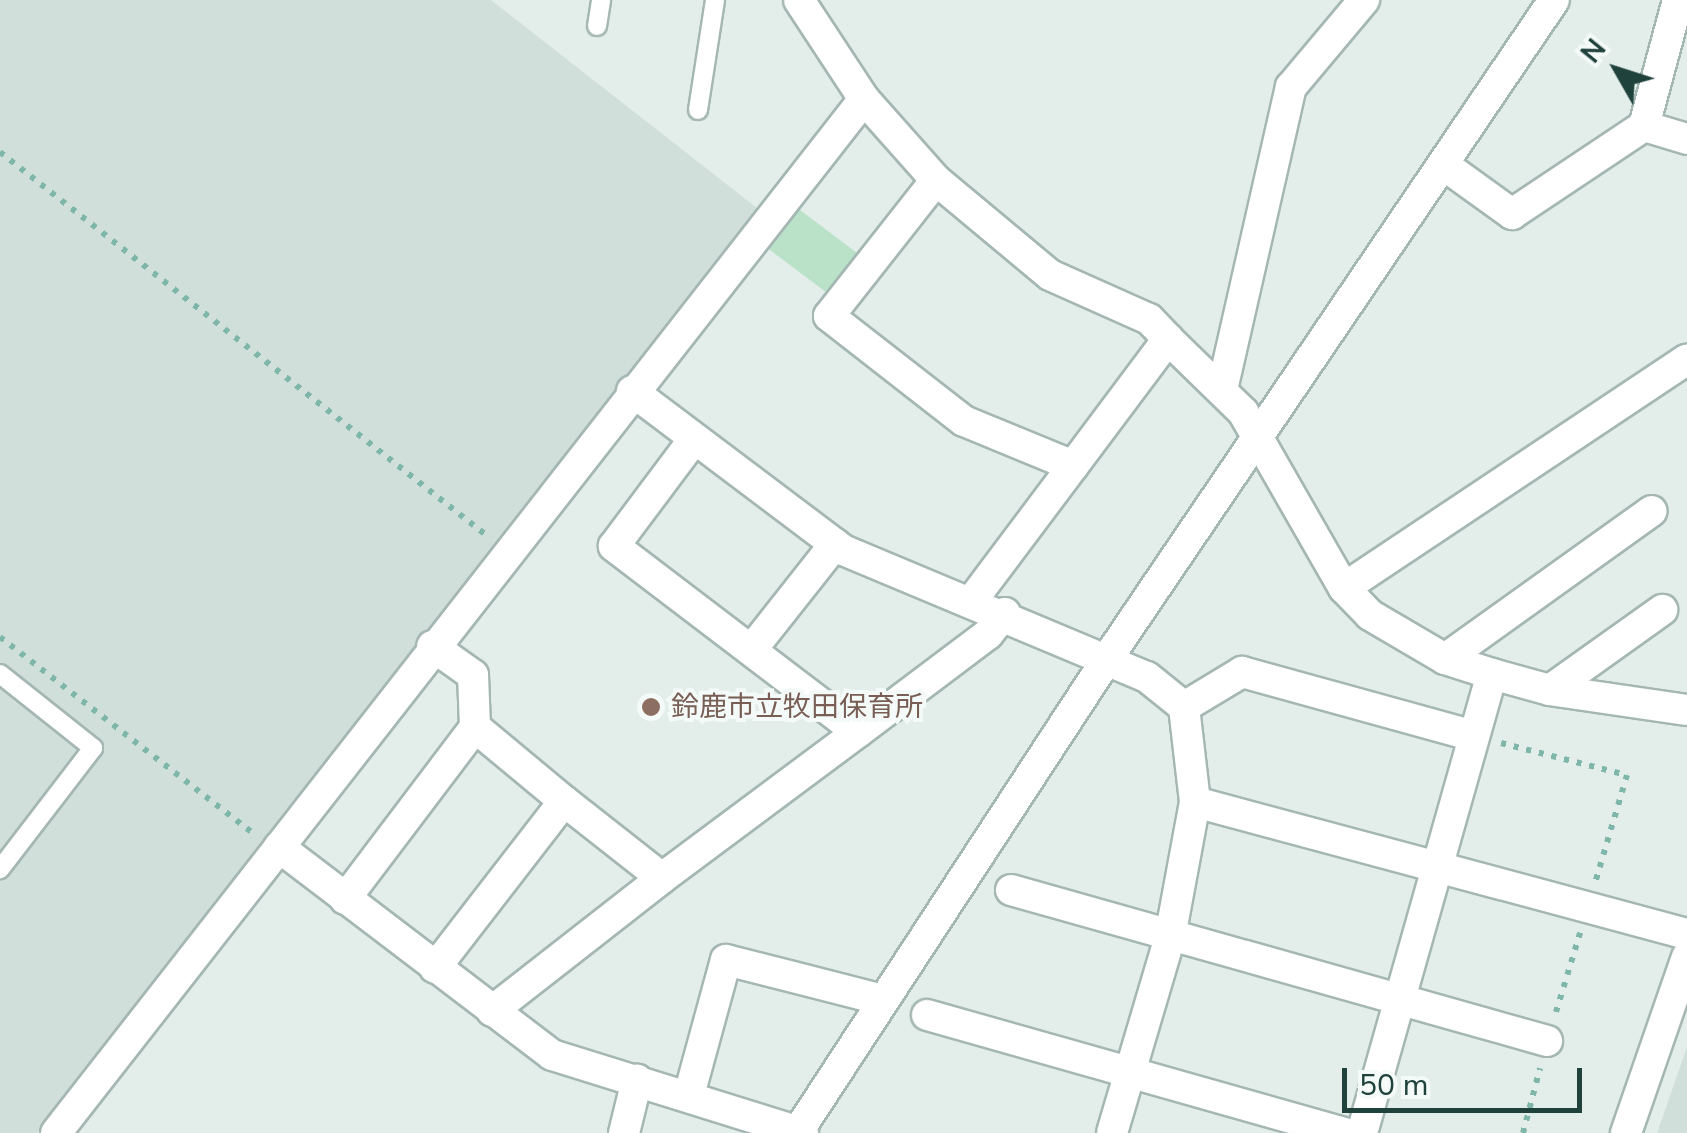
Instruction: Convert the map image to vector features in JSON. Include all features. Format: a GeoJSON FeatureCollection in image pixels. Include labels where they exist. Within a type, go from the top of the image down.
{"type":"FeatureCollection","features":[{"type":"Feature","properties":{"kind":"street"},"geometry":{"type":"LineString","coordinates":[[799,0],[864,98],[936,180],[1050,275],[1149,319],[1222,390],[1256,438],[1344,588],[1370,615],[1444,658],[1492,674],[1550,690],[1687,710]]}},
{"type":"Feature","properties":{"kind":"street"},"geometry":{"type":"LineString","coordinates":[[1222,390],[1291,87],[1364,0]]}},
{"type":"Feature","properties":{"kind":"street"},"geometry":{"type":"LineString","coordinates":[[278,849],[552,1054],[799,1132],[1107,660],[1554,0]]}},
{"type":"Feature","properties":{"kind":"street"},"geometry":{"type":"LineString","coordinates":[[1444,166],[1512,214],[1644,126],[1678,0]]}},
{"type":"Feature","properties":{"kind":"street"},"geometry":{"type":"LineString","coordinates":[[56,1133],[432,646],[864,98]]}},
{"type":"Feature","properties":{"kind":"street"},"geometry":{"type":"LineString","coordinates":[[1644,126],[1687,139]]}},
{"type":"Feature","properties":{"kind":"street"},"geometry":{"type":"LineString","coordinates":[[936,180],[829,316],[964,421],[1074,466]]}},
{"type":"Feature","properties":{"kind":"street"},"geometry":{"type":"LineString","coordinates":[[970,603],[1168,339]]}},
{"type":"Feature","properties":{"kind":"street"},"geometry":{"type":"LineString","coordinates":[[1344,588],[1687,358]]}},
{"type":"Feature","properties":{"kind":"street"},"geometry":{"type":"LineString","coordinates":[[632,391],[836,544],[970,603],[1005,613],[1147,677],[1184,707],[1195,802],[1170,936],[1112,1133]]}},
{"type":"Feature","properties":{"kind":"street"},"geometry":{"type":"LineString","coordinates":[[694,439],[614,546],[858,732]]}},
{"type":"Feature","properties":{"kind":"street"},"geometry":{"type":"LineString","coordinates":[[1444,658],[1652,511]]}},
{"type":"Feature","properties":{"kind":"street"},"geometry":{"type":"LineString","coordinates":[[752,649],[836,544]]}},
{"type":"Feature","properties":{"kind":"street"},"geometry":{"type":"LineString","coordinates":[[1550,690],[1662,610]]}},
{"type":"Feature","properties":{"kind":"street"},"geometry":{"type":"LineString","coordinates":[[492,1011],[662,878],[988,634],[1005,613]]}},
{"type":"Feature","properties":{"kind":"street"},"geometry":{"type":"LineString","coordinates":[[345,899],[476,727],[473,675],[432,646]]}},
{"type":"Feature","properties":{"kind":"street"},"geometry":{"type":"LineString","coordinates":[[1184,707],[1242,672],[1470,735]]}},
{"type":"Feature","properties":{"kind":"street"},"geometry":{"type":"LineString","coordinates":[[1362,1133],[1470,735],[1492,674]]}},
{"type":"Feature","properties":{"kind":"street"},"geometry":{"type":"LineString","coordinates":[[476,727],[662,878]]}},
{"type":"Feature","properties":{"kind":"street"},"geometry":{"type":"LineString","coordinates":[[435,968],[564,801]]}},
{"type":"Feature","properties":{"kind":"street"},"geometry":{"type":"LineString","coordinates":[[1195,802],[1687,934]]}},
{"type":"Feature","properties":{"kind":"street"},"geometry":{"type":"LineString","coordinates":[[1011,890],[1548,1041]]}},
{"type":"Feature","properties":{"kind":"street"},"geometry":{"type":"LineString","coordinates":[[1626,1133],[1687,956]]}},
{"type":"Feature","properties":{"kind":"street"},"geometry":{"type":"LineString","coordinates":[[689,1095],[726,960],[883,1000]]}},
{"type":"Feature","properties":{"kind":"street"},"geometry":{"type":"LineString","coordinates":[[927,1015],[1345,1133]]}},
{"type":"Feature","properties":{"kind":"street"},"geometry":{"type":"LineString","coordinates":[[624,1133],[638,1080]]}},
{"type":"Feature","properties":{"kind":"lane"},"geometry":{"type":"LineString","coordinates":[[597,26],[601,0]]}},
{"type":"Feature","properties":{"kind":"lane"},"geometry":{"type":"LineString","coordinates":[[698,110],[715,0]]}},
{"type":"Feature","properties":{"kind":"lane"},"geometry":{"type":"LineString","coordinates":[[0,674],[93,748],[0,869]]}},
{"type":"Feature","properties":{"kind":"path"},"geometry":{"type":"LineString","coordinates":[[0,152],[507,551]]}},
{"type":"Feature","properties":{"kind":"path"},"geometry":{"type":"LineString","coordinates":[[0,637],[278,849]]}},
{"type":"Feature","properties":{"kind":"shaded area"},"geometry":{"type":"Polygon","coordinates":[[[0,0],[491,0],[757,208],[37,1133],[0,1133],[0,0]]]}},
{"type":"Feature","properties":{"kind":"shaded area"},"geometry":{"type":"Polygon","coordinates":[[[1687,1047],[1687,1133],[1657,1133],[1687,1047]]]}},
{"type":"Feature","properties":{"kind":"green space"},"geometry":{"type":"Polygon","coordinates":[[[796,207],[858,254],[828,294],[766,247],[796,207]]]}},
{"type":"Feature","properties":{"kind":"place","name":"鈴鹿市立牧田保育所"},"geometry":{"type":"Point","coordinates":[651,707]}}]}
